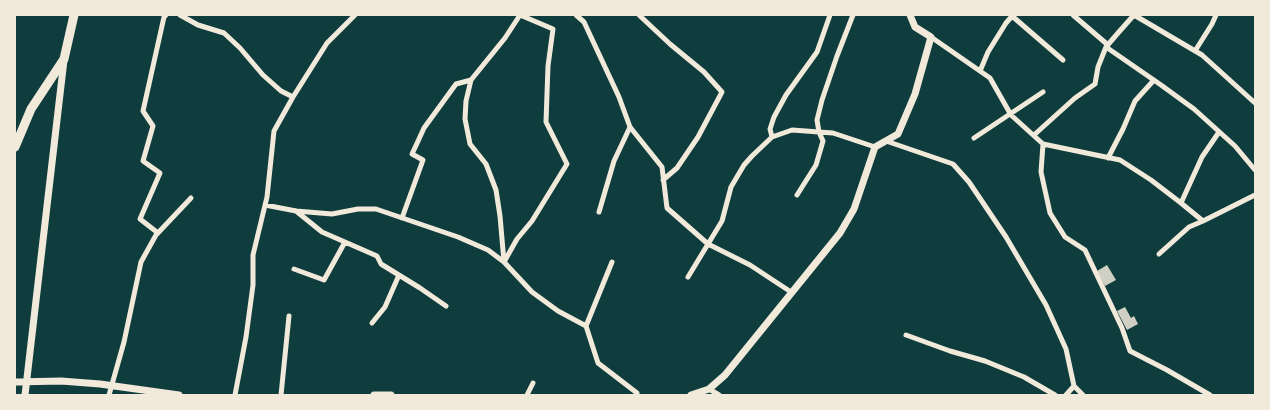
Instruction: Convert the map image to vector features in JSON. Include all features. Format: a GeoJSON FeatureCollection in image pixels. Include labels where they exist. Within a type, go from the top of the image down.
{"type":"FeatureCollection","features":[{"type":"Feature","properties":{"kind":"main road"},"geometry":{"type":"LineString","coordinates":[[15,147],[31,109],[64,59],[74,15]]}},
{"type":"Feature","properties":{"kind":"street"},"geometry":{"type":"LineString","coordinates":[[158,234],[140,219],[160,173],[143,160],[153,126],[143,111],[166,15]]}},
{"type":"Feature","properties":{"kind":"street"},"geometry":{"type":"LineString","coordinates":[[180,15],[198,25],[224,33],[240,48],[262,75],[281,91],[293,97]]}},
{"type":"Feature","properties":{"kind":"street"},"geometry":{"type":"LineString","coordinates":[[235,395],[252,294],[253,255],[265,205],[274,131],[327,42],[355,15]]}},
{"type":"Feature","properties":{"kind":"street"},"geometry":{"type":"LineString","coordinates":[[520,15],[553,29],[548,66],[546,122],[567,164],[532,221],[517,239],[504,262],[496,190],[486,164],[470,144],[465,119],[466,101],[471,80],[505,38],[520,15]]}},
{"type":"Feature","properties":{"kind":"street"},"geometry":{"type":"LineString","coordinates":[[576,15],[584,22],[619,97],[630,127],[662,167],[667,208],[708,244],[750,266],[791,292]]}},
{"type":"Feature","properties":{"kind":"street"},"geometry":{"type":"LineString","coordinates":[[639,15],[704,72],[722,92],[698,137],[677,168],[663,180]]}},
{"type":"Feature","properties":{"kind":"street"},"geometry":{"type":"LineString","coordinates":[[772,137],[770,129],[774,117],[790,89],[817,52],[830,15]]}},
{"type":"Feature","properties":{"kind":"street"},"geometry":{"type":"LineString","coordinates":[[797,195],[816,165],[823,141],[817,120],[837,56],[853,15]]}},
{"type":"Feature","properties":{"kind":"street"},"geometry":{"type":"LineString","coordinates":[[910,15],[915,27],[990,78],[1011,115],[1043,144],[1120,160],[1151,180],[1203,222]]}},
{"type":"Feature","properties":{"kind":"street"},"geometry":{"type":"LineString","coordinates":[[1073,15],[1107,46],[1194,109],[1235,146],[1255,170]]}},
{"type":"Feature","properties":{"kind":"street"},"geometry":{"type":"LineString","coordinates":[[1034,135],[1075,98],[1095,84],[1098,67],[1107,46],[1134,15],[1202,55],[1255,103]]}},
{"type":"Feature","properties":{"kind":"street"},"geometry":{"type":"LineString","coordinates":[[1195,51],[1216,15]]}},
{"type":"Feature","properties":{"kind":"street"},"geometry":{"type":"LineString","coordinates":[[980,71],[988,52],[1012,16],[1063,60]]}},
{"type":"Feature","properties":{"kind":"street"},"geometry":{"type":"LineString","coordinates":[[691,395],[709,389],[725,375],[840,233],[854,210],[875,147],[898,134],[915,94],[931,37]]}},
{"type":"Feature","properties":{"kind":"street"},"geometry":{"type":"LineString","coordinates":[[25,395],[64,59]]}},
{"type":"Feature","properties":{"kind":"street"},"geometry":{"type":"LineString","coordinates":[[402,218],[423,160],[412,154],[421,134],[456,84],[471,80]]}},
{"type":"Feature","properties":{"kind":"street"},"geometry":{"type":"LineString","coordinates":[[1108,158],[1135,101],[1154,80]]}},
{"type":"Feature","properties":{"kind":"street"},"geometry":{"type":"LineString","coordinates":[[974,138],[1043,92]]}},
{"type":"Feature","properties":{"kind":"street"},"geometry":{"type":"LineString","coordinates":[[598,212],[614,161],[630,127]]}},
{"type":"Feature","properties":{"kind":"street"},"geometry":{"type":"LineString","coordinates":[[688,277],[722,221],[731,187],[744,165],[772,137],[792,130],[833,133],[875,147]]}},
{"type":"Feature","properties":{"kind":"street"},"geometry":{"type":"LineString","coordinates":[[1181,203],[1202,157],[1219,132]]}},
{"type":"Feature","properties":{"kind":"street"},"geometry":{"type":"LineString","coordinates":[[886,141],[953,164],[968,182],[1006,237],[1046,305],[1066,349],[1074,386],[1083,395]]}},
{"type":"Feature","properties":{"kind":"street"},"geometry":{"type":"LineString","coordinates":[[1043,144],[1041,172],[1050,213],[1066,237],[1085,250],[1122,328],[1130,351],[1210,395]]}},
{"type":"Feature","properties":{"kind":"street"},"geometry":{"type":"LineString","coordinates":[[1159,254],[1190,227],[1255,195]]}},
{"type":"Feature","properties":{"kind":"street"},"geometry":{"type":"LineString","coordinates":[[109,395],[124,342],[141,262],[158,234],[191,198]]}},
{"type":"Feature","properties":{"kind":"street"},"geometry":{"type":"LineString","coordinates":[[265,205],[296,211],[332,214],[358,209],[376,210],[458,237],[488,250],[504,262],[532,292],[558,311],[586,326]]}},
{"type":"Feature","properties":{"kind":"street"},"geometry":{"type":"LineString","coordinates":[[296,211],[322,232],[377,256],[381,264],[446,306]]}},
{"type":"Feature","properties":{"kind":"street"},"geometry":{"type":"LineString","coordinates":[[294,269],[324,280],[345,242]]}},
{"type":"Feature","properties":{"kind":"street"},"geometry":{"type":"LineString","coordinates":[[612,262],[586,326],[598,363],[637,395]]}},
{"type":"Feature","properties":{"kind":"street"},"geometry":{"type":"LineString","coordinates":[[372,323],[385,307],[399,275]]}},
{"type":"Feature","properties":{"kind":"street"},"geometry":{"type":"LineString","coordinates":[[281,395],[289,316]]}},
{"type":"Feature","properties":{"kind":"street"},"geometry":{"type":"LineString","coordinates":[[906,335],[985,361],[1024,377],[1055,395]]}},
{"type":"Feature","properties":{"kind":"street"},"geometry":{"type":"LineString","coordinates":[[15,382],[60,381],[111,385],[179,395]]}},
{"type":"Feature","properties":{"kind":"street"},"geometry":{"type":"LineString","coordinates":[[527,395],[533,383]]}},
{"type":"Feature","properties":{"kind":"street"},"geometry":{"type":"LineString","coordinates":[[1066,395],[1074,386]]}},
{"type":"Feature","properties":{"kind":"street"},"geometry":{"type":"LineString","coordinates":[[709,389],[719,395]]}},
{"type":"Feature","properties":{"kind":"street"},"geometry":{"type":"LineString","coordinates":[[374,395],[392,395]]}},
{"type":"Feature","properties":{"kind":"building"},"geometry":{"type":"Polygon","coordinates":[[[1107,265],[1116,280],[1105,286],[1097,271],[1107,265]]]}},
{"type":"Feature","properties":{"kind":"building"},"geometry":{"type":"Polygon","coordinates":[[[1125,307],[1131,318],[1134,316],[1138,324],[1127,330],[1117,311],[1125,307]]]}}]}
